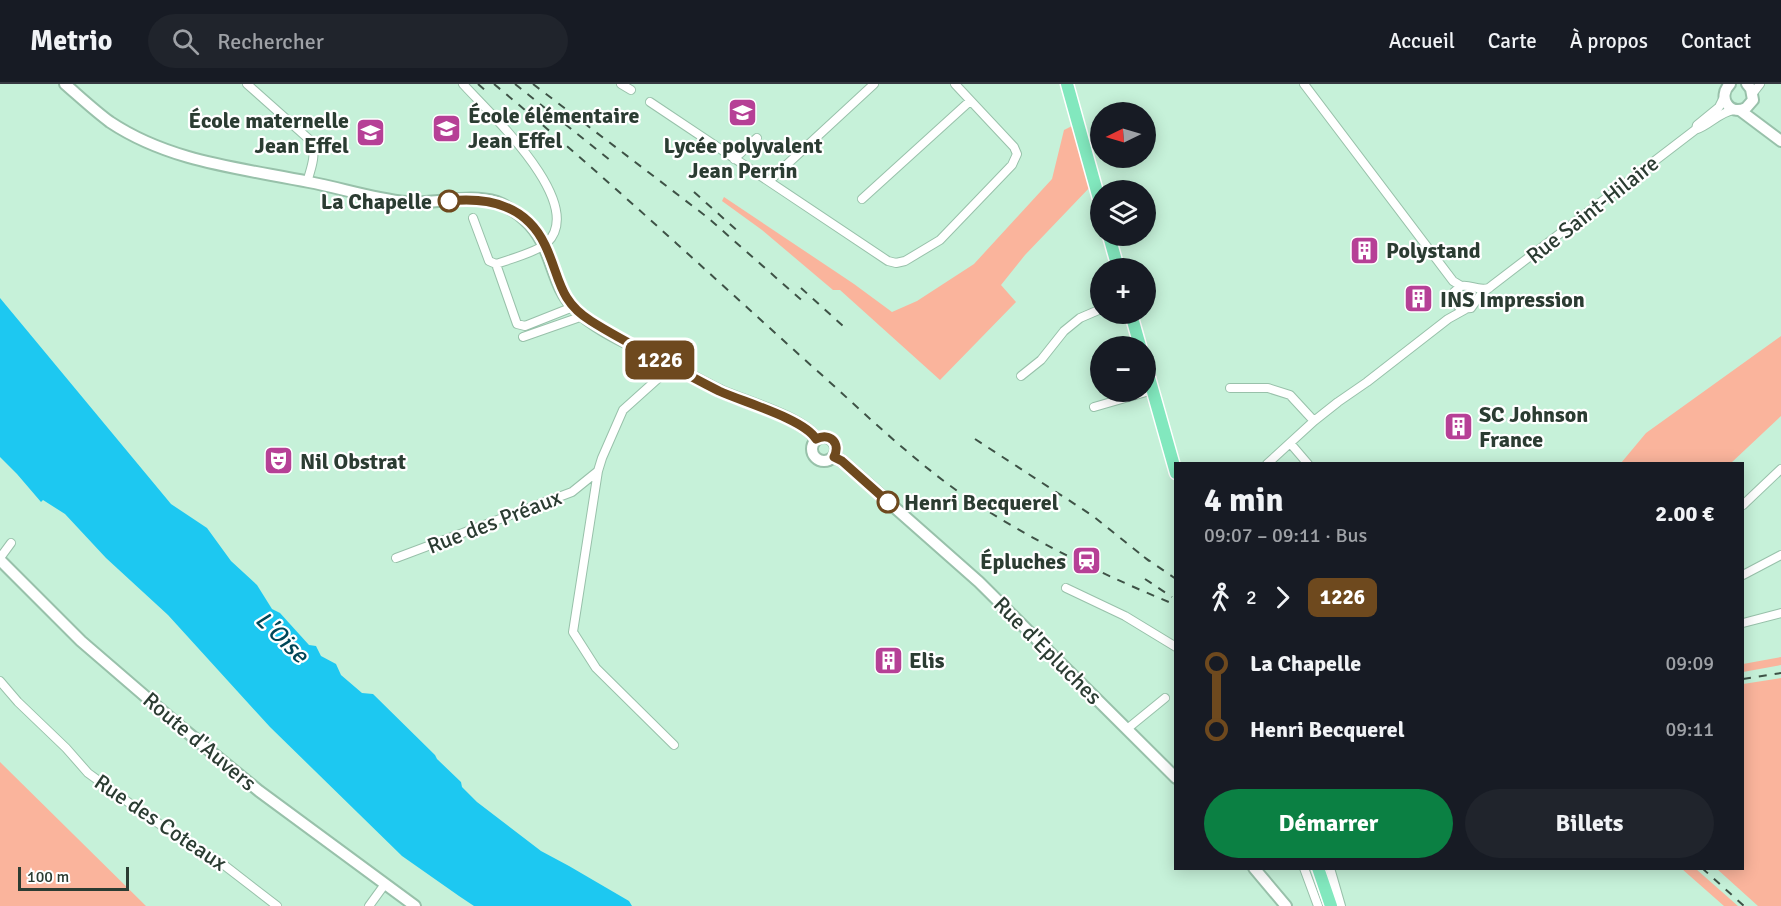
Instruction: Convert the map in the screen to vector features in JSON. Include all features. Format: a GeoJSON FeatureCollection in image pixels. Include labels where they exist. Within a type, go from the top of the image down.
{"type":"FeatureCollection","features":[{"type":"Feature","properties":{"kind":"main road"},"geometry":{"type":"LineString","coordinates":[[1067,84],[1094,180]]}},
{"type":"Feature","properties":{"kind":"main road"},"geometry":{"type":"LineString","coordinates":[[1156,401],[1174,466]]}},
{"type":"Feature","properties":{"kind":"main road"},"geometry":{"type":"LineString","coordinates":[[1319,870],[1330,906]]}},
{"type":"Feature","properties":{"kind":"street"},"geometry":{"type":"LineString","coordinates":[[65,84],[117,126],[186,158],[406,202],[468,199],[498,203],[518,213],[537,231],[563,294],[583,316],[628,343],[720,391],[800,425],[812,433],[816,439]]}},
{"type":"Feature","properties":{"kind":"street"},"geometry":{"type":"LineString","coordinates":[[463,84],[522,149],[543,177],[550,191],[558,222],[552,237],[545,246],[496,264],[489,261],[473,218]]}},
{"type":"Feature","properties":{"kind":"street"},"geometry":{"type":"LineString","coordinates":[[621,84],[631,90]]}},
{"type":"Feature","properties":{"kind":"street"},"geometry":{"type":"LineString","coordinates":[[769,181],[874,84]]}},
{"type":"Feature","properties":{"kind":"street"},"geometry":{"type":"LineString","coordinates":[[650,102],[888,261],[896,263],[905,261],[940,240],[1012,165],[1017,154],[1014,147],[955,84]]}},
{"type":"Feature","properties":{"kind":"street"},"geometry":{"type":"LineString","coordinates":[[1304,84],[1458,288]]}},
{"type":"Feature","properties":{"kind":"street"},"geometry":{"type":"LineString","coordinates":[[1716,84],[1724,95],[1726,104],[1780,140]]}},
{"type":"Feature","properties":{"kind":"street"},"geometry":{"type":"LineString","coordinates":[[1724,95],[1731,84]]}},
{"type":"Feature","properties":{"kind":"street"},"geometry":{"type":"LineString","coordinates":[[246,85],[311,141],[314,153],[307,182]]}},
{"type":"Feature","properties":{"kind":"street"},"geometry":{"type":"LineString","coordinates":[[1738,110],[1748,107],[1753,91]]}},
{"type":"Feature","properties":{"kind":"street"},"geometry":{"type":"LineString","coordinates":[[1753,91],[1760,116],[1780,140]]}},
{"type":"Feature","properties":{"kind":"street","name":"Rue Saint-Hilaire"},"geometry":{"type":"LineString","coordinates":[[1695,130],[1697,125],[1719,107],[1724,95]]}},
{"type":"Feature","properties":{"kind":"street"},"geometry":{"type":"LineString","coordinates":[[862,199],[970,101]]}},
{"type":"Feature","properties":{"kind":"street","name":"Rue Saint-Hilaire"},"geometry":{"type":"LineString","coordinates":[[1269,462],[1314,421],[1448,320],[1473,306],[1489,288],[1695,130],[1723,113],[1738,110]]}},
{"type":"Feature","properties":{"kind":"street"},"geometry":{"type":"LineString","coordinates":[[734,159],[757,138]]}},
{"type":"Feature","properties":{"kind":"street"},"geometry":{"type":"LineString","coordinates":[[496,264],[517,324],[525,326],[573,307]]}},
{"type":"Feature","properties":{"kind":"street"},"geometry":{"type":"LineString","coordinates":[[1458,288],[1468,285],[1474,289],[1477,299]]}},
{"type":"Feature","properties":{"kind":"street"},"geometry":{"type":"LineString","coordinates":[[1448,320],[1458,288]]}},
{"type":"Feature","properties":{"kind":"street"},"geometry":{"type":"LineString","coordinates":[[1474,289],[1489,288]]}},
{"type":"Feature","properties":{"kind":"street"},"geometry":{"type":"LineString","coordinates":[[1453,300],[1457,306],[1466,309]]}},
{"type":"Feature","properties":{"kind":"street"},"geometry":{"type":"LineString","coordinates":[[1021,376],[1041,360],[1064,331],[1080,318],[1090,314]]}},
{"type":"Feature","properties":{"kind":"street"},"geometry":{"type":"LineString","coordinates":[[523,337],[583,316]]}},
{"type":"Feature","properties":{"kind":"street"},"geometry":{"type":"LineString","coordinates":[[672,366],[623,410],[602,458],[598,471],[573,632],[596,668],[674,745]]}},
{"type":"Feature","properties":{"kind":"street"},"geometry":{"type":"LineString","coordinates":[[1230,388],[1268,388],[1290,395],[1314,421]]}},
{"type":"Feature","properties":{"kind":"street"},"geometry":{"type":"LineString","coordinates":[[1094,407],[1111,402]]}},
{"type":"Feature","properties":{"kind":"street"},"geometry":{"type":"LineString","coordinates":[[828,436],[834,441],[837,449],[834,457],[827,461],[816,458],[812,450],[816,439],[828,436]]}},
{"type":"Feature","properties":{"kind":"street"},"geometry":{"type":"LineString","coordinates":[[1290,443],[1306,462]]}},
{"type":"Feature","properties":{"kind":"street","name":"Rue d'Epluches"},"geometry":{"type":"LineString","coordinates":[[834,457],[842,461],[979,582],[1174,776]]}},
{"type":"Feature","properties":{"kind":"street"},"geometry":{"type":"LineString","coordinates":[[1744,504],[1781,469]]}},
{"type":"Feature","properties":{"kind":"street","name":"Rue des Préaux"},"geometry":{"type":"LineString","coordinates":[[396,558],[572,492],[598,471]]}},
{"type":"Feature","properties":{"kind":"street"},"geometry":{"type":"LineString","coordinates":[[0,559],[11,543]]}},
{"type":"Feature","properties":{"kind":"street"},"geometry":{"type":"LineString","coordinates":[[1744,574],[1781,555]]}},
{"type":"Feature","properties":{"kind":"street","name":"Route d'Auvers"},"geometry":{"type":"LineString","coordinates":[[0,559],[81,641],[182,728],[268,798],[415,906]]}},
{"type":"Feature","properties":{"kind":"street"},"geometry":{"type":"LineString","coordinates":[[1066,588],[1125,616],[1174,646]]}},
{"type":"Feature","properties":{"kind":"street"},"geometry":{"type":"LineString","coordinates":[[1744,624],[1781,613]]}},
{"type":"Feature","properties":{"kind":"street","name":"Rue des Coteaux"},"geometry":{"type":"LineString","coordinates":[[0,681],[88,772],[150,818],[224,865],[277,906]]}},
{"type":"Feature","properties":{"kind":"street"},"geometry":{"type":"LineString","coordinates":[[1127,729],[1165,698]]}},
{"type":"Feature","properties":{"kind":"street"},"geometry":{"type":"LineString","coordinates":[[1256,870],[1286,906]]}},
{"type":"Feature","properties":{"kind":"street"},"geometry":{"type":"LineString","coordinates":[[1305,870],[1318,906]]}},
{"type":"Feature","properties":{"kind":"street"},"geometry":{"type":"LineString","coordinates":[[1331,870],[1341,906]]}},
{"type":"Feature","properties":{"kind":"street"},"geometry":{"type":"LineString","coordinates":[[369,906],[385,884]]}},
{"type":"Feature","properties":{"kind":"shaded area"},"geometry":{"type":"Polygon","coordinates":[[[1072,126],[1090,187],[1025,255],[1001,285],[1016,302],[940,380],[840,290],[833,290],[762,230],[722,201],[724,197],[892,312],[917,301],[974,264],[1052,179],[1064,130],[1072,126]]]}},
{"type":"Feature","properties":{"kind":"shaded area"},"geometry":{"type":"Polygon","coordinates":[[[1781,336],[1781,416],[1732,462],[1622,462],[1646,433],[1781,336]]]}},
{"type":"Feature","properties":{"kind":"shaded area"},"geometry":{"type":"Polygon","coordinates":[[[1781,657],[1781,665],[1744,672],[1744,664],[1781,657]]]}},
{"type":"Feature","properties":{"kind":"shaded area"},"geometry":{"type":"Polygon","coordinates":[[[1781,678],[1781,906],[1758,906],[1718,870],[1744,870],[1744,684],[1781,678]]]}},
{"type":"Feature","properties":{"kind":"shaded area"},"geometry":{"type":"Polygon","coordinates":[[[0,762],[146,906],[0,906],[0,762]]]}},
{"type":"Feature","properties":{"kind":"shaded area"},"geometry":{"type":"Polygon","coordinates":[[[1683,870],[1697,870],[1738,906],[1724,906],[1683,870]]]}},
{"type":"Feature","properties":{"kind":"water","name":"L'Oise"},"geometry":{"type":"Polygon","coordinates":[[[0,298],[171,504],[207,528],[231,561],[257,585],[272,609],[280,613],[309,645],[316,646],[321,656],[336,664],[341,675],[362,693],[373,694],[461,782],[462,787],[477,802],[541,851],[629,901],[632,906],[474,906],[402,856],[270,727],[168,615],[106,558],[65,514],[43,500],[41,502],[0,457],[0,298]]]}},
{"type":"Feature","properties":{"kind":"railway"},"geometry":{"type":"LineString","coordinates":[[478,84],[486,91]]}},
{"type":"Feature","properties":{"kind":"railway"},"geometry":{"type":"LineString","coordinates":[[494,84],[612,186],[879,427],[936,475],[982,507],[1035,539],[1119,581],[1174,604]]}},
{"type":"Feature","properties":{"kind":"railway"},"geometry":{"type":"LineString","coordinates":[[515,84],[611,161]]}},
{"type":"Feature","properties":{"kind":"railway"},"geometry":{"type":"LineString","coordinates":[[533,84],[707,217],[806,304]]}},
{"type":"Feature","properties":{"kind":"railway"},"geometry":{"type":"LineString","coordinates":[[694,192],[741,234]]}},
{"type":"Feature","properties":{"kind":"railway"},"geometry":{"type":"LineString","coordinates":[[801,288],[843,326]]}},
{"type":"Feature","properties":{"kind":"railway"},"geometry":{"type":"LineString","coordinates":[[975,439],[1093,516],[1149,561]]}},
{"type":"Feature","properties":{"kind":"railway"},"geometry":{"type":"LineString","coordinates":[[1144,557],[1174,578]]}},
{"type":"Feature","properties":{"kind":"railway"},"geometry":{"type":"LineString","coordinates":[[1145,579],[1172,597]]}},
{"type":"Feature","properties":{"kind":"railway"},"geometry":{"type":"LineString","coordinates":[[1744,679],[1781,673]]}},
{"type":"Feature","properties":{"kind":"railway"},"geometry":{"type":"LineString","coordinates":[[1704,870],[1744,906]]}},
{"type":"Feature","properties":{"kind":"bus line","name":"1226"},"geometry":{"type":"LineString","coordinates":[[449,201],[483,200],[498,203],[518,213],[537,231],[563,294],[583,316],[611,334],[720,391],[800,425],[812,433],[816,439],[828,436],[836,445],[834,457],[842,461],[888,502]]}},
{"type":"Feature","properties":{"kind":"place","name":"Lycée polyvalent Jean Perrin"},"geometry":{"type":"Point","coordinates":[743,113]}},
{"type":"Feature","properties":{"kind":"place","name":"École élémentaire Jean Effel"},"geometry":{"type":"Point","coordinates":[447,128]}},
{"type":"Feature","properties":{"kind":"place","name":"École maternelle Jean Effel"},"geometry":{"type":"Point","coordinates":[370,133]}},
{"type":"Feature","properties":{"kind":"place","name":"La Chapelle"},"geometry":{"type":"Point","coordinates":[449,201]}},
{"type":"Feature","properties":{"kind":"place","name":"Polystand"},"geometry":{"type":"Point","coordinates":[1365,250]}},
{"type":"Feature","properties":{"kind":"place","name":"INS Impression"},"geometry":{"type":"Point","coordinates":[1419,299]}},
{"type":"Feature","properties":{"kind":"place","name":"SC Johnson France"},"geometry":{"type":"Point","coordinates":[1458,427]}},
{"type":"Feature","properties":{"kind":"place","name":"Nil Obstrat"},"geometry":{"type":"Point","coordinates":[279,461]}},
{"type":"Feature","properties":{"kind":"place","name":"Henri Becquerel"},"geometry":{"type":"Point","coordinates":[888,502]}},
{"type":"Feature","properties":{"kind":"place","name":"Épluches"},"geometry":{"type":"Point","coordinates":[1087,561]}},
{"type":"Feature","properties":{"kind":"place","name":"Elis"},"geometry":{"type":"Point","coordinates":[888,660]}}]}
